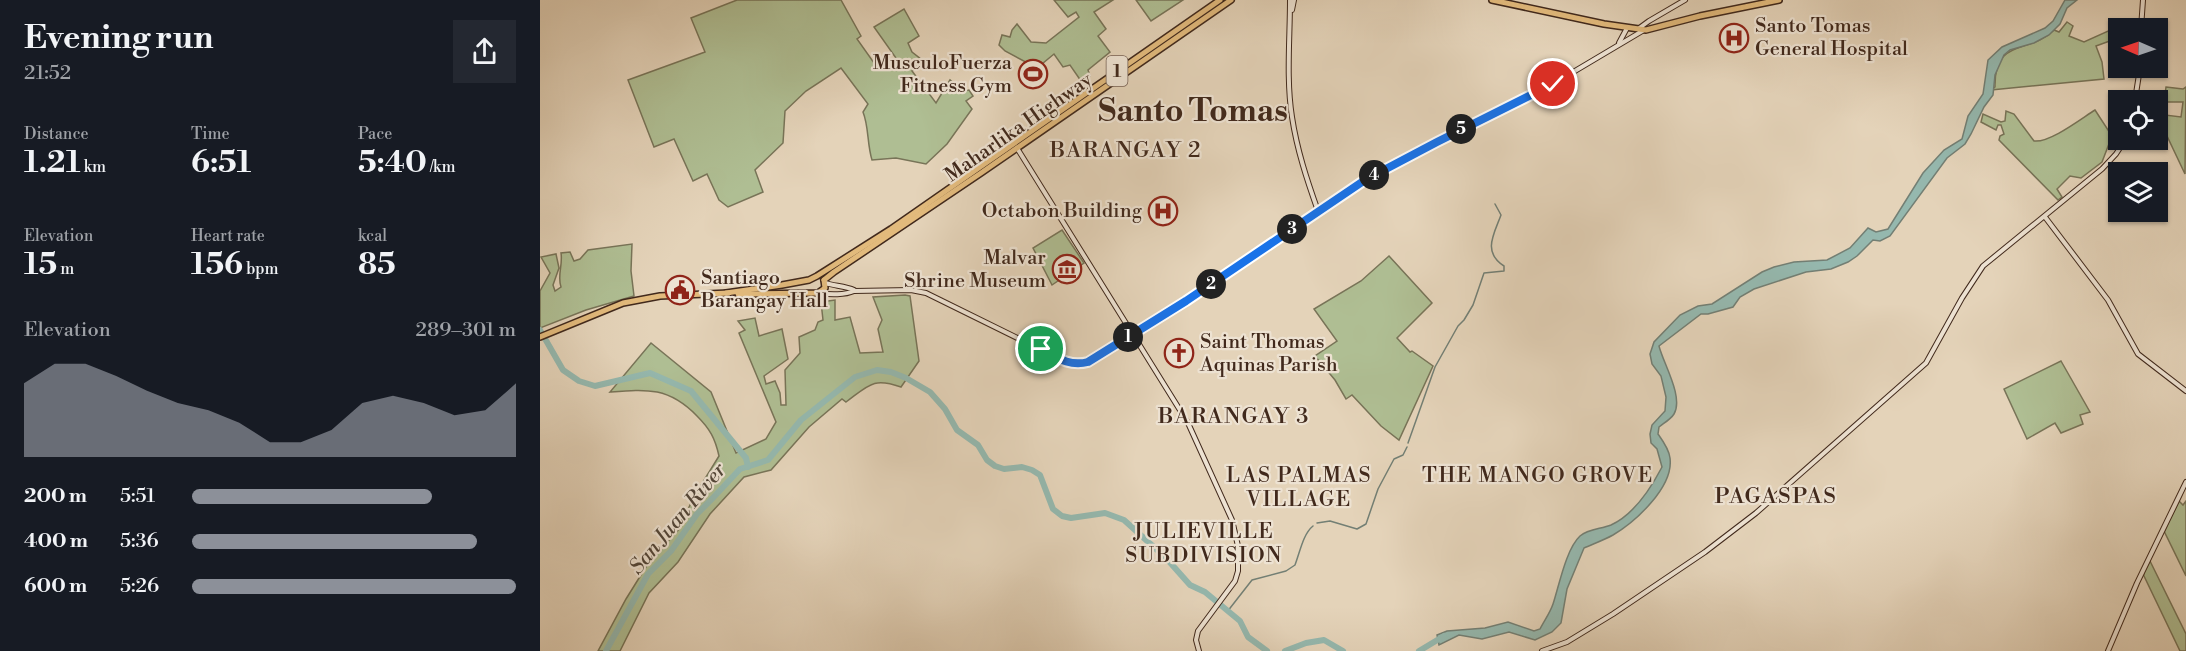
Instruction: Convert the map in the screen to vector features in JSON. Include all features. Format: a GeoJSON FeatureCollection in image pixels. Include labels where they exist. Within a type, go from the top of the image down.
{"type":"FeatureCollection","features":[{"type":"Feature","properties":{"kind":"highway","name":"Maharlika Highway"},"geometry":{"type":"LineString","coordinates":[[817,276],[891,228],[1220,0]]}},
{"type":"Feature","properties":{"kind":"highway","name":"Maharlika Highway"},"geometry":{"type":"LineString","coordinates":[[825,282],[834,272],[1231,0]]}},
{"type":"Feature","properties":{"kind":"highway"},"geometry":{"type":"LineString","coordinates":[[1492,0],[1641,30],[1779,0]]}},
{"type":"Feature","properties":{"kind":"highway"},"geometry":{"type":"LineString","coordinates":[[817,276],[825,282]]}},
{"type":"Feature","properties":{"kind":"highway","name":"1"},"geometry":{"type":"LineString","coordinates":[[726,293],[809,280],[817,276]]}},
{"type":"Feature","properties":{"kind":"highway"},"geometry":{"type":"LineString","coordinates":[[809,280],[808,287],[812,292]]}},
{"type":"Feature","properties":{"kind":"highway","name":"1"},"geometry":{"type":"LineString","coordinates":[[540,337],[609,308],[639,299],[726,293],[758,295],[820,293],[825,288],[825,282]]}},
{"type":"Feature","properties":{"kind":"main road"},"geometry":{"type":"LineString","coordinates":[[1292,0],[1289,84],[1291,114],[1299,154],[1318,212]]}},
{"type":"Feature","properties":{"kind":"main road"},"geometry":{"type":"LineString","coordinates":[[820,293],[911,290],[926,293],[1074,364],[1088,362],[1177,307],[1390,166],[1548,87],[1617,46],[1641,30],[1649,21],[1685,0]]}},
{"type":"Feature","properties":{"kind":"main road"},"geometry":{"type":"LineString","coordinates":[[2142,18],[2143,0]]}},
{"type":"Feature","properties":{"kind":"main road"},"geometry":{"type":"LineString","coordinates":[[1617,46],[1624,38],[1627,28]]}},
{"type":"Feature","properties":{"kind":"main road"},"geometry":{"type":"LineString","coordinates":[[1013,142],[1188,423],[1228,508],[1235,531],[1238,572],[1223,598],[1198,631],[1196,640],[1199,651]]}},
{"type":"Feature","properties":{"kind":"main road"},"geometry":{"type":"LineString","coordinates":[[1542,651],[1567,642],[1613,615],[1705,552],[1756,513],[1926,363],[1962,298],[1983,266],[2103,168],[2119,150]]}},
{"type":"Feature","properties":{"kind":"main road"},"geometry":{"type":"LineString","coordinates":[[2045,217],[2110,303],[2138,354],[2186,391]]}},
{"type":"Feature","properties":{"kind":"main road"},"geometry":{"type":"LineString","coordinates":[[825,282],[838,287],[848,287],[854,291]]}},
{"type":"Feature","properties":{"kind":"main road"},"geometry":{"type":"LineString","coordinates":[[2108,651],[2137,583],[2186,482]]}},
{"type":"Feature","properties":{"kind":"green space"},"geometry":{"type":"Polygon","coordinates":[[[737,0],[841,0],[861,36],[857,39],[879,70],[896,58],[874,27],[904,9],[919,36],[908,43],[912,52],[926,63],[912,71],[936,103],[950,80],[963,91],[969,90],[973,96],[966,101],[972,109],[947,144],[926,164],[896,158],[872,160],[863,112],[868,104],[841,68],[806,91],[785,111],[783,143],[755,170],[763,192],[728,207],[719,200],[707,174],[693,181],[674,139],[654,147],[628,80],[705,52],[691,18],[737,0]]]}},
{"type":"Feature","properties":{"kind":"green space"},"geometry":{"type":"Polygon","coordinates":[[[1054,0],[1113,0],[1094,12],[1106,29],[1098,36],[1110,52],[1088,70],[1090,76],[1081,81],[1070,65],[1063,67],[1054,54],[1037,68],[1005,51],[999,45],[1002,35],[1010,37],[1017,24],[1031,42],[1046,43],[1079,17],[1076,12],[1068,17],[1054,0]]]}},
{"type":"Feature","properties":{"kind":"green space"},"geometry":{"type":"Polygon","coordinates":[[[1136,0],[1183,0],[1151,21],[1136,0]]]}},
{"type":"Feature","properties":{"kind":"green space"},"geometry":{"type":"Polygon","coordinates":[[[2067,22],[2073,26],[2069,36],[2084,42],[2108,31],[2108,42],[2096,46],[2102,62],[2104,79],[1991,90],[1995,87],[1996,71],[2000,61],[2007,54],[2044,38],[2054,30],[2059,32],[2067,22]]]}},
{"type":"Feature","properties":{"kind":"green space"},"geometry":{"type":"Polygon","coordinates":[[[2166,87],[2183,89],[2186,87],[2185,174],[2168,138],[2168,115],[2181,117],[2183,102],[2168,102],[2168,90],[2166,90],[2166,87]]]}},
{"type":"Feature","properties":{"kind":"green space"},"geometry":{"type":"Polygon","coordinates":[[[2095,110],[2108,130],[2108,146],[2102,162],[2081,178],[2070,176],[2057,189],[2062,197],[2058,200],[1999,140],[2004,134],[2001,125],[1998,125],[1996,130],[1981,122],[1983,114],[2001,122],[2005,121],[2006,111],[2014,114],[2034,141],[2041,141],[2095,110]]]}},
{"type":"Feature","properties":{"kind":"green space"},"geometry":{"type":"Polygon","coordinates":[[[1062,230],[1084,263],[1052,285],[1033,248],[1062,230]]]}},
{"type":"Feature","properties":{"kind":"green space"},"geometry":{"type":"Polygon","coordinates":[[[632,244],[631,271],[634,296],[586,310],[540,328],[540,291],[550,273],[541,257],[556,254],[559,268],[553,285],[555,291],[561,287],[561,253],[570,252],[574,261],[580,259],[588,250],[632,244]]]}},
{"type":"Feature","properties":{"kind":"green space"},"geometry":{"type":"Polygon","coordinates":[[[1389,256],[1432,303],[1397,338],[1410,352],[1412,351],[1433,366],[1399,440],[1381,426],[1352,395],[1346,399],[1335,380],[1315,356],[1337,341],[1314,309],[1361,281],[1389,256]]]}},
{"type":"Feature","properties":{"kind":"green space"},"geometry":{"type":"Polygon","coordinates":[[[910,296],[919,361],[901,387],[884,383],[872,384],[846,402],[842,399],[809,427],[771,470],[744,477],[710,514],[678,562],[649,593],[620,651],[598,651],[649,562],[680,528],[693,498],[719,456],[714,439],[705,425],[677,400],[657,392],[635,390],[610,392],[651,343],[711,392],[736,453],[766,439],[776,422],[739,333],[745,330],[738,321],[755,318],[759,336],[782,329],[788,359],[764,376],[766,384],[775,381],[780,393],[781,405],[786,405],[785,370],[800,353],[799,337],[815,330],[818,322],[823,320],[821,302],[835,300],[835,320],[850,317],[860,353],[883,352],[878,329],[882,320],[873,297],[910,296]]]}},
{"type":"Feature","properties":{"kind":"green space"},"geometry":{"type":"Polygon","coordinates":[[[2061,361],[2090,412],[2080,415],[2083,424],[2061,433],[2055,423],[2027,439],[2004,389],[2061,361]]]}},
{"type":"Feature","properties":{"kind":"green space"},"geometry":{"type":"Polygon","coordinates":[[[2179,501],[2183,505],[2186,501],[2186,576],[2164,531],[2179,501]]]}},
{"type":"Feature","properties":{"kind":"green space"},"geometry":{"type":"Polygon","coordinates":[[[2149,559],[2186,634],[2186,651],[2180,651],[2144,576],[2143,572],[2149,559]]]}},
{"type":"Feature","properties":{"kind":"water"},"geometry":{"type":"Polygon","coordinates":[[[2065,0],[2077,0],[2067,8],[2060,24],[2049,35],[2034,43],[2010,50],[2004,55],[1995,75],[1993,95],[1984,107],[1965,144],[1947,158],[1890,236],[1880,241],[1873,240],[1848,262],[1831,269],[1806,272],[1754,289],[1740,297],[1733,307],[1701,314],[1659,346],[1675,389],[1676,399],[1674,414],[1659,427],[1658,434],[1667,448],[1670,469],[1660,492],[1642,513],[1613,535],[1584,548],[1567,589],[1561,623],[1552,632],[1535,640],[1509,632],[1482,639],[1459,635],[1439,645],[1437,635],[1447,631],[1485,628],[1508,622],[1534,631],[1540,629],[1552,607],[1567,558],[1575,542],[1583,534],[1611,525],[1627,515],[1647,492],[1662,467],[1657,449],[1651,443],[1650,434],[1652,425],[1665,411],[1666,397],[1661,376],[1652,364],[1650,354],[1654,342],[1680,315],[1698,306],[1712,304],[1762,272],[1794,262],[1827,260],[1850,248],[1868,228],[1876,232],[1888,229],[1923,173],[1944,150],[1962,139],[1968,116],[1983,94],[1988,60],[2002,47],[2045,28],[2053,21],[2065,0]]]}},
{"type":"Feature","properties":{"kind":"waterway"},"geometry":{"type":"LineString","coordinates":[[1408,443],[1435,367],[1458,326],[1473,305],[1484,273],[1504,271],[1504,266],[1497,261],[1492,249],[1493,236],[1501,215],[1495,204]]}},
{"type":"Feature","properties":{"kind":"waterway"},"geometry":{"type":"LineString","coordinates":[[540,330],[563,370],[579,381],[595,386],[650,373],[691,391],[746,458],[748,467]]}},
{"type":"Feature","properties":{"kind":"waterway","name":"San Juan River"},"geometry":{"type":"LineString","coordinates":[[606,651],[648,574],[671,551],[697,514],[740,469],[768,460],[801,420],[855,377],[877,370],[906,378],[930,392],[945,409],[957,430],[978,445],[987,460],[995,466],[1004,469],[1022,467],[1040,475],[1053,509],[1062,516],[1071,518],[1105,513],[1124,520],[1166,558],[1190,585],[1205,592],[1240,621],[1248,637],[1267,651]]}},
{"type":"Feature","properties":{"kind":"waterway"},"geometry":{"type":"LineString","coordinates":[[1317,523],[1330,521],[1357,529],[1366,524],[1378,489],[1394,459],[1403,455],[1407,447]]}},
{"type":"Feature","properties":{"kind":"waterway"},"geometry":{"type":"LineString","coordinates":[[1227,612],[1252,580],[1286,571],[1295,565],[1304,538],[1313,526]]}},
{"type":"Feature","properties":{"kind":"waterway","name":"San Juan River"},"geometry":{"type":"LineString","coordinates":[[1419,651],[1444,636]]}},
{"type":"Feature","properties":{"kind":"waterway","name":"San Juan River"},"geometry":{"type":"LineString","coordinates":[[1285,651],[1306,643],[1324,640],[1343,651]]}},
{"type":"Feature","properties":{"kind":"place","name":"Santo Tomas General Hospital"},"geometry":{"type":"Point","coordinates":[1734,38]}},
{"type":"Feature","properties":{"kind":"place","name":"MusculoFuerza Fitness Gym"},"geometry":{"type":"Point","coordinates":[1033,74]}},
{"type":"Feature","properties":{"kind":"place","name":"Octabon Building"},"geometry":{"type":"Point","coordinates":[1163,211]}},
{"type":"Feature","properties":{"kind":"place","name":"Malvar Shrine Museum"},"geometry":{"type":"Point","coordinates":[1067,269]}},
{"type":"Feature","properties":{"kind":"place","name":"Santiago Barangay Hall"},"geometry":{"type":"Point","coordinates":[680,290]}},
{"type":"Feature","properties":{"kind":"place","name":"Saint Thomas Aquinas Parish"},"geometry":{"type":"Point","coordinates":[1179,353]}},
{"type":"Feature","properties":{"kind":"district","name":"Santo Tomas"},"geometry":{"type":"Point","coordinates":[1193,111]}},
{"type":"Feature","properties":{"kind":"district","name":"BARANGAY 2"},"geometry":{"type":"Point","coordinates":[1126,150]}},
{"type":"Feature","properties":{"kind":"district","name":"BARANGAY 3"},"geometry":{"type":"Point","coordinates":[1234,416]}},
{"type":"Feature","properties":{"kind":"district","name":"THE MANGO GROVE"},"geometry":{"type":"Point","coordinates":[1538,476]}},
{"type":"Feature","properties":{"kind":"district","name":"LAS PALMAS VILLAGE"},"geometry":{"type":"Point","coordinates":[1299,488]}},
{"type":"Feature","properties":{"kind":"district","name":"PAGASPAS"},"geometry":{"type":"Point","coordinates":[1776,496]}},
{"type":"Feature","properties":{"kind":"district","name":"JULIEVILLE SUBDIVISION"},"geometry":{"type":"Point","coordinates":[1204,544]}},
{"type":"Feature","properties":{"kind":"route"},"geometry":{"type":"LineString","coordinates":[[1041,349],[1066,362],[1074,364],[1088,362],[1186,301],[1365,180],[1553,84]]}}]}
